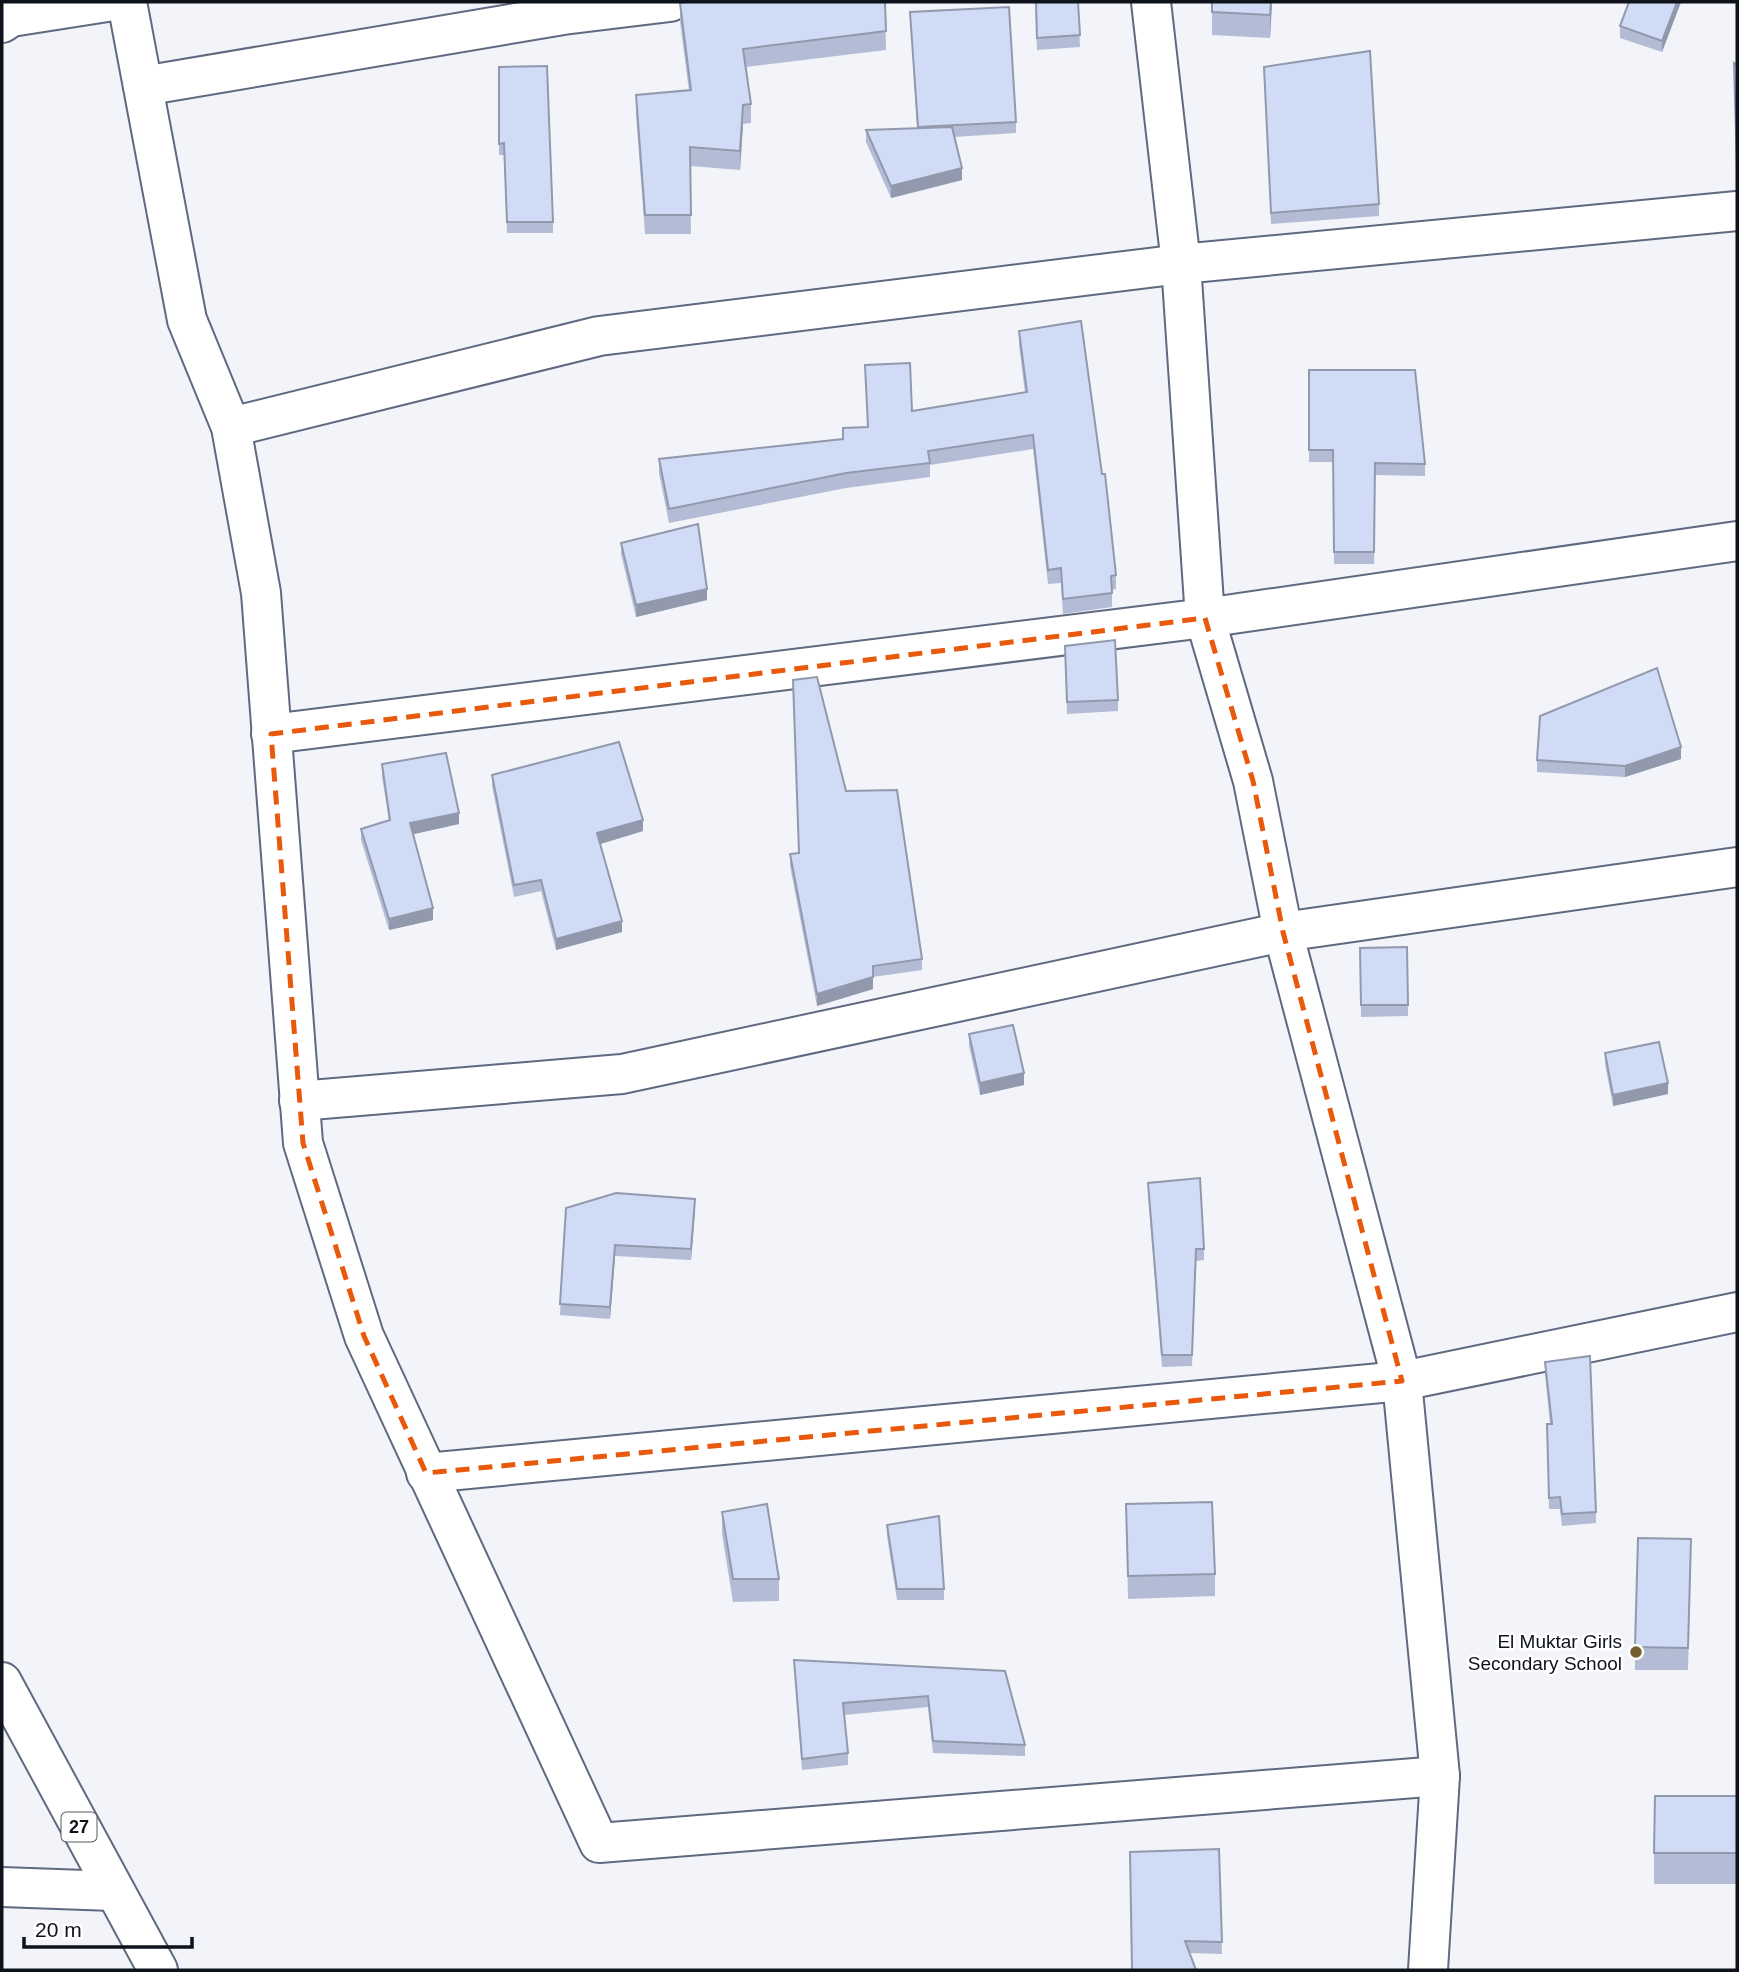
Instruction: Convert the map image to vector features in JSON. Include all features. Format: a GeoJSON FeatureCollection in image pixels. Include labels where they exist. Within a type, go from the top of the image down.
{"type":"FeatureCollection","features":[{"type":"Feature","properties":{"kind":"street"},"geometry":{"type":"LineString","coordinates":[[2,23],[11,17],[107,2]]}},
{"type":"Feature","properties":{"kind":"street"},"geometry":{"type":"LineString","coordinates":[[127,2],[187,320],[231,427],[261,593],[303,1143],[364,1336],[598,1843],[1440,1776]]}},
{"type":"Feature","properties":{"kind":"street"},"geometry":{"type":"LineString","coordinates":[[143,86],[563,15],[670,2]]}},
{"type":"Feature","properties":{"kind":"street"},"geometry":{"type":"LineString","coordinates":[[1151,2],[1181,264],[1205,618],[1253,781],[1283,932],[1402,1381],[1440,1776],[1427,1970]]}},
{"type":"Feature","properties":{"kind":"street"},"geometry":{"type":"LineString","coordinates":[[231,427],[599,336],[1181,264],[1737,211]]}},
{"type":"Feature","properties":{"kind":"street"},"geometry":{"type":"LineString","coordinates":[[271,734],[1205,618],[1737,541]]}},
{"type":"Feature","properties":{"kind":"street"},"geometry":{"type":"LineString","coordinates":[[299,1101],[622,1074],[1283,932],[1737,867]]}},
{"type":"Feature","properties":{"kind":"street"},"geometry":{"type":"LineString","coordinates":[[426,1473],[1402,1381],[1737,1312]]}},
{"type":"Feature","properties":{"kind":"street","name":"27"},"geometry":{"type":"LineString","coordinates":[[2,1682],[158,1970]]}},
{"type":"Feature","properties":{"kind":"street"},"geometry":{"type":"LineString","coordinates":[[2,1887],[113,1891]]}},
{"type":"Feature","properties":{"kind":"highlighted area"},"geometry":{"type":"Polygon","coordinates":[[[1205,618],[1253,781],[1283,932],[1402,1381],[426,1473],[364,1336],[303,1143],[271,734],[1205,618]]]}},
{"type":"Feature","properties":{"kind":"building"},"geometry":{"type":"Polygon","coordinates":[[[885,2],[886,31],[743,49],[751,104],[743,105],[740,151],[690,147],[691,215],[645,215],[636,95],[691,90],[680,3],[885,2]]]}},
{"type":"Feature","properties":{"kind":"building"},"geometry":{"type":"Polygon","coordinates":[[[1036,2],[1078,2],[1080,35],[1037,38],[1036,2]]]}},
{"type":"Feature","properties":{"kind":"building"},"geometry":{"type":"Polygon","coordinates":[[[1212,2],[1271,2],[1270,15],[1212,12],[1212,2]]]}},
{"type":"Feature","properties":{"kind":"building"},"geometry":{"type":"Polygon","coordinates":[[[1629,2],[1677,2],[1662,41],[1620,26],[1629,2]]]}},
{"type":"Feature","properties":{"kind":"building"},"geometry":{"type":"Polygon","coordinates":[[[1009,7],[1016,122],[918,127],[910,12],[1009,7]]]}},
{"type":"Feature","properties":{"kind":"building"},"geometry":{"type":"Polygon","coordinates":[[[1370,51],[1379,204],[1271,213],[1264,67],[1370,51]]]}},
{"type":"Feature","properties":{"kind":"building"},"geometry":{"type":"Polygon","coordinates":[[[1734,63],[1737,65],[1737,166],[1734,63]]]}},
{"type":"Feature","properties":{"kind":"building"},"geometry":{"type":"Polygon","coordinates":[[[547,66],[553,222],[507,222],[504,143],[499,144],[499,67],[547,66]]]}},
{"type":"Feature","properties":{"kind":"building"},"geometry":{"type":"Polygon","coordinates":[[[952,127],[962,168],[891,186],[866,130],[952,127]]]}},
{"type":"Feature","properties":{"kind":"building"},"geometry":{"type":"Polygon","coordinates":[[[1081,321],[1102,474],[1105,474],[1116,575],[1111,576],[1112,593],[1063,599],[1061,568],[1048,570],[1033,435],[928,451],[930,463],[846,473],[669,509],[659,459],[843,439],[843,428],[868,427],[865,365],[910,363],[912,411],[1027,392],[1019,331],[1081,321]]]}},
{"type":"Feature","properties":{"kind":"building"},"geometry":{"type":"Polygon","coordinates":[[[1309,370],[1415,370],[1425,464],[1375,463],[1374,552],[1334,552],[1333,450],[1309,450],[1309,370]]]}},
{"type":"Feature","properties":{"kind":"building"},"geometry":{"type":"Polygon","coordinates":[[[698,524],[707,589],[636,605],[621,543],[698,524]]]}},
{"type":"Feature","properties":{"kind":"building"},"geometry":{"type":"Polygon","coordinates":[[[1115,640],[1118,700],[1067,702],[1065,646],[1115,640]]]}},
{"type":"Feature","properties":{"kind":"building"},"geometry":{"type":"Polygon","coordinates":[[[1657,668],[1681,747],[1625,766],[1537,760],[1540,716],[1657,668]]]}},
{"type":"Feature","properties":{"kind":"building"},"geometry":{"type":"Polygon","coordinates":[[[817,677],[846,791],[897,790],[922,959],[873,966],[873,977],[817,994],[790,854],[799,853],[793,680],[817,677]]]}},
{"type":"Feature","properties":{"kind":"building"},"geometry":{"type":"Polygon","coordinates":[[[619,742],[643,820],[597,833],[622,921],[556,939],[541,880],[514,885],[492,775],[619,742]]]}},
{"type":"Feature","properties":{"kind":"building"},"geometry":{"type":"Polygon","coordinates":[[[446,753],[459,813],[410,823],[433,908],[389,919],[361,829],[390,820],[382,764],[446,753]]]}},
{"type":"Feature","properties":{"kind":"building"},"geometry":{"type":"Polygon","coordinates":[[[1407,947],[1408,1005],[1361,1005],[1360,948],[1407,947]]]}},
{"type":"Feature","properties":{"kind":"building"},"geometry":{"type":"Polygon","coordinates":[[[1013,1025],[1024,1073],[980,1083],[969,1034],[1013,1025]]]}},
{"type":"Feature","properties":{"kind":"building"},"geometry":{"type":"Polygon","coordinates":[[[1659,1042],[1668,1083],[1613,1095],[1605,1053],[1659,1042]]]}},
{"type":"Feature","properties":{"kind":"building"},"geometry":{"type":"Polygon","coordinates":[[[1200,1178],[1204,1249],[1196,1249],[1192,1355],[1162,1355],[1148,1183],[1200,1178]]]}},
{"type":"Feature","properties":{"kind":"building"},"geometry":{"type":"Polygon","coordinates":[[[616,1193],[695,1199],[691,1249],[615,1245],[610,1307],[560,1304],[566,1208],[616,1193]]]}},
{"type":"Feature","properties":{"kind":"building"},"geometry":{"type":"Polygon","coordinates":[[[1590,1356],[1596,1512],[1562,1514],[1560,1497],[1549,1498],[1547,1424],[1552,1424],[1545,1362],[1590,1356]]]}},
{"type":"Feature","properties":{"kind":"building"},"geometry":{"type":"Polygon","coordinates":[[[1212,1502],[1215,1574],[1128,1576],[1126,1504],[1212,1502]]]}},
{"type":"Feature","properties":{"kind":"building"},"geometry":{"type":"Polygon","coordinates":[[[767,1504],[779,1579],[733,1579],[722,1512],[767,1504]]]}},
{"type":"Feature","properties":{"kind":"building"},"geometry":{"type":"Polygon","coordinates":[[[939,1516],[944,1589],[897,1589],[887,1525],[939,1516]]]}},
{"type":"Feature","properties":{"kind":"building"},"geometry":{"type":"Polygon","coordinates":[[[1638,1538],[1691,1539],[1688,1648],[1635,1647],[1638,1538]]]}},
{"type":"Feature","properties":{"kind":"building"},"geometry":{"type":"Polygon","coordinates":[[[794,1660],[1005,1671],[1025,1745],[933,1741],[928,1696],[843,1703],[848,1753],[802,1759],[794,1660]]]}},
{"type":"Feature","properties":{"kind":"building"},"geometry":{"type":"Polygon","coordinates":[[[1655,1796],[1737,1796],[1737,1853],[1654,1853],[1655,1796]]]}},
{"type":"Feature","properties":{"kind":"building"},"geometry":{"type":"Polygon","coordinates":[[[1219,1849],[1222,1942],[1185,1941],[1196,1970],[1132,1970],[1130,1852],[1219,1849]]]}},
{"type":"Feature","properties":{"kind":"place","name":"El Muktar Girls Secondary School"},"geometry":{"type":"Point","coordinates":[1636,1652]}}]}
